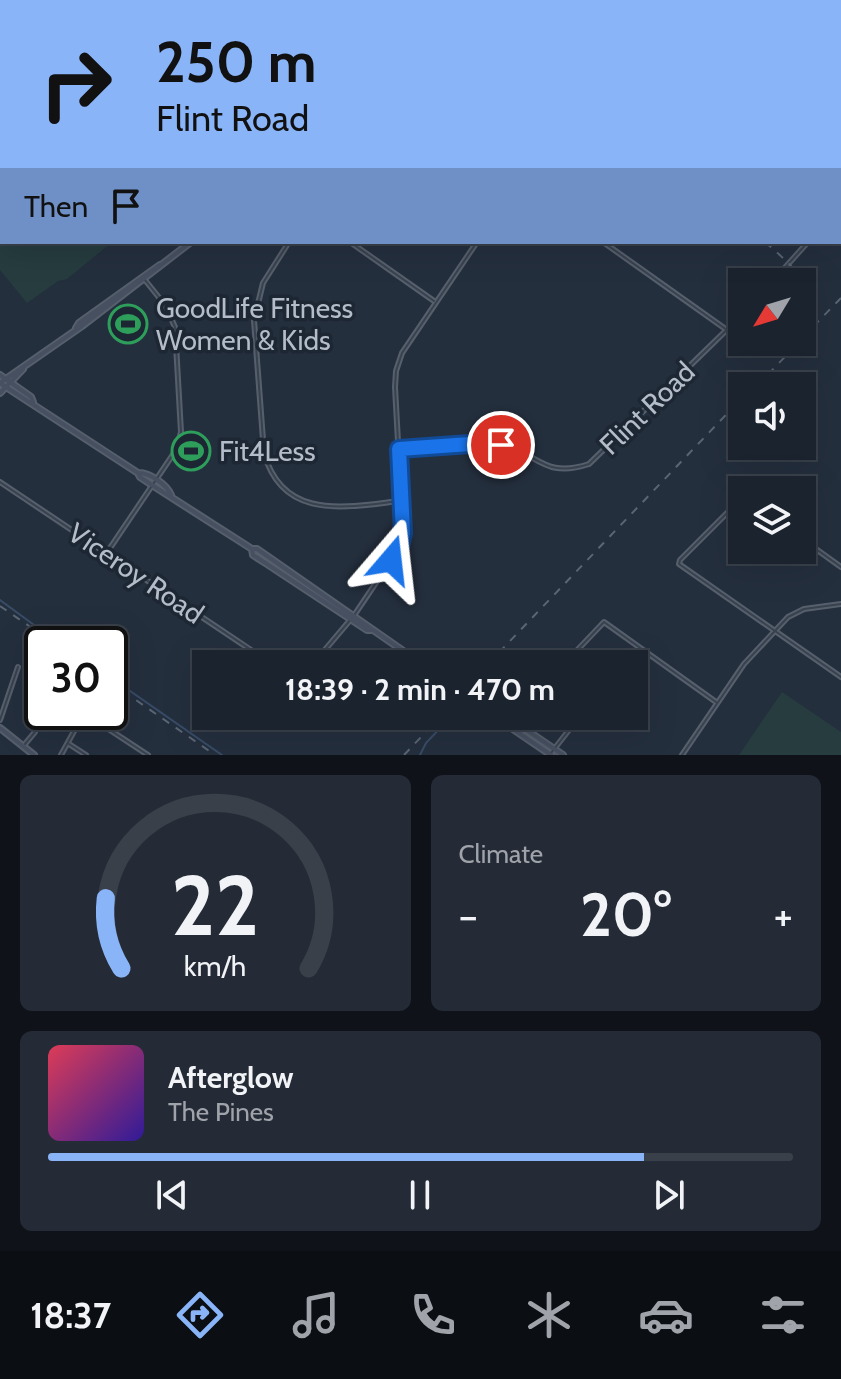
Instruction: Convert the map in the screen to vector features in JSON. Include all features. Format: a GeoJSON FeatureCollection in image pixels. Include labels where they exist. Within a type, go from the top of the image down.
{"type":"FeatureCollection","features":[{"type":"Feature","properties":{"kind":"main road"},"geometry":{"type":"LineString","coordinates":[[0,383],[188,244]]}},
{"type":"Feature","properties":{"kind":"main road"},"geometry":{"type":"LineString","coordinates":[[5,380],[140,477],[271,559],[401,650]]}},
{"type":"Feature","properties":{"kind":"main road"},"geometry":{"type":"LineString","coordinates":[[0,393],[5,380]]}},
{"type":"Feature","properties":{"kind":"main road"},"geometry":{"type":"LineString","coordinates":[[252,549],[253,555],[353,617]]}},
{"type":"Feature","properties":{"kind":"main road"},"geometry":{"type":"LineString","coordinates":[[267,564],[271,559]]}},
{"type":"Feature","properties":{"kind":"main road"},"geometry":{"type":"LineString","coordinates":[[0,728],[34,755]]}},
{"type":"Feature","properties":{"kind":"main road"},"geometry":{"type":"LineString","coordinates":[[514,730],[551,755]]}},
{"type":"Feature","properties":{"kind":"main road"},"geometry":{"type":"LineString","coordinates":[[526,730],[563,755]]}},
{"type":"Feature","properties":{"kind":"street"},"geometry":{"type":"LineString","coordinates":[[288,244],[263,283],[254,320],[264,453],[269,469],[289,494],[306,503],[327,506],[401,501]]}},
{"type":"Feature","properties":{"kind":"street"},"geometry":{"type":"LineString","coordinates":[[353,244],[436,303]]}},
{"type":"Feature","properties":{"kind":"street"},"geometry":{"type":"LineString","coordinates":[[325,650],[353,617],[400,547],[403,533],[396,371],[402,353],[476,244]]}},
{"type":"Feature","properties":{"kind":"street"},"geometry":{"type":"LineString","coordinates":[[606,244],[728,331]]}},
{"type":"Feature","properties":{"kind":"street"},"geometry":{"type":"LineString","coordinates":[[785,268],[806,244]]}},
{"type":"Feature","properties":{"kind":"street"},"geometry":{"type":"LineString","coordinates":[[106,554],[180,441],[175,327],[165,305],[143,278]]}},
{"type":"Feature","properties":{"kind":"street","name":"Flint Road"},"geometry":{"type":"LineString","coordinates":[[399,449],[488,443],[514,448],[548,467],[563,470],[589,464],[728,331]]}},
{"type":"Feature","properties":{"kind":"street","name":"Viceroy Road"},"geometry":{"type":"LineString","coordinates":[[0,482],[251,650]]}},
{"type":"Feature","properties":{"kind":"street"},"geometry":{"type":"LineString","coordinates":[[728,512],[679,562],[841,677]]}},
{"type":"Feature","properties":{"kind":"street"},"geometry":{"type":"LineString","coordinates":[[816,549],[841,567]]}},
{"type":"Feature","properties":{"kind":"street"},"geometry":{"type":"LineString","coordinates":[[682,755],[744,664],[775,631],[800,610],[841,604]]}},
{"type":"Feature","properties":{"kind":"street"},"geometry":{"type":"LineString","coordinates":[[577,650],[604,622],[644,650]]}},
{"type":"Feature","properties":{"kind":"street"},"geometry":{"type":"LineString","coordinates":[[648,653],[717,702]]}},
{"type":"Feature","properties":{"kind":"street"},"geometry":{"type":"LineString","coordinates":[[0,720],[18,667]]}},
{"type":"Feature","properties":{"kind":"street"},"geometry":{"type":"LineString","coordinates":[[61,755],[84,713],[148,755]]}},
{"type":"Feature","properties":{"kind":"street"},"geometry":{"type":"LineString","coordinates":[[24,745],[36,730]]}},
{"type":"Feature","properties":{"kind":"street"},"geometry":{"type":"LineString","coordinates":[[551,755],[569,730]]}},
{"type":"Feature","properties":{"kind":"street"},"geometry":{"type":"LineString","coordinates":[[68,743],[86,755]]}},
{"type":"Feature","properties":{"kind":"green space"},"geometry":{"type":"Polygon","coordinates":[[[0,244],[110,244],[67,279],[58,281],[27,303],[0,270],[0,244]]]}},
{"type":"Feature","properties":{"kind":"green space"},"geometry":{"type":"Polygon","coordinates":[[[782,692],[841,732],[841,755],[739,755],[782,692]]]}},
{"type":"Feature","properties":{"kind":"waterway"},"geometry":{"type":"LineString","coordinates":[[0,600],[35,626]]}},
{"type":"Feature","properties":{"kind":"waterway"},"geometry":{"type":"LineString","coordinates":[[128,690],[222,755]]}},
{"type":"Feature","properties":{"kind":"waterway"},"geometry":{"type":"LineString","coordinates":[[420,755],[438,730]]}},
{"type":"Feature","properties":{"kind":"railway"},"geometry":{"type":"LineString","coordinates":[[767,244],[793,268]]}},
{"type":"Feature","properties":{"kind":"railway"},"geometry":{"type":"LineString","coordinates":[[816,324],[841,298]]}},
{"type":"Feature","properties":{"kind":"railway"},"geometry":{"type":"LineString","coordinates":[[770,372],[786,356]]}},
{"type":"Feature","properties":{"kind":"railway"},"geometry":{"type":"LineString","coordinates":[[501,650],[728,413]]}},
{"type":"Feature","properties":{"kind":"railway"},"geometry":{"type":"LineString","coordinates":[[0,606],[29,626]]}},
{"type":"Feature","properties":{"kind":"railway"},"geometry":{"type":"LineString","coordinates":[[128,695],[215,755]]}},
{"type":"Feature","properties":{"kind":"railway"},"geometry":{"type":"LineString","coordinates":[[404,755],[428,730]]}},
{"type":"Feature","properties":{"kind":"place","name":"GoodLife Fitness Women & Kids"},"geometry":{"type":"Point","coordinates":[128,324]}},
{"type":"Feature","properties":{"kind":"place","name":"Fit4Less"},"geometry":{"type":"Point","coordinates":[191,451]}},
{"type":"Feature","properties":{"kind":"route"},"geometry":{"type":"LineString","coordinates":[[391,560],[400,547],[403,533],[399,449],[484,443],[501,445]]}}]}
